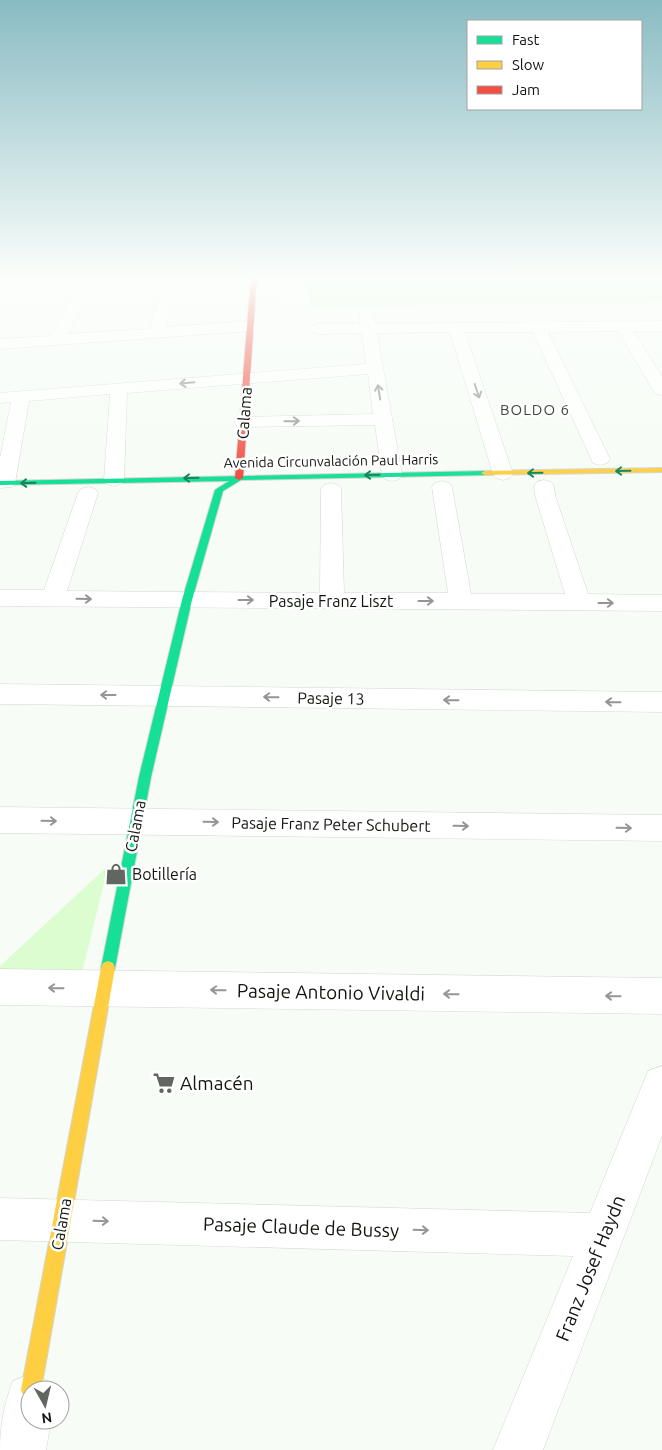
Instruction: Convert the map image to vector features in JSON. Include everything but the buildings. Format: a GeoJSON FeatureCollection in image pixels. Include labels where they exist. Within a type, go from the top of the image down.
{"type":"FeatureCollection","features":[{"type":"Feature","properties":{"kind":"street","name":"Calama"},"geometry":{"type":"LineString","coordinates":[[239,478],[249,344]]}},
{"type":"Feature","properties":{"kind":"street"},"geometry":{"type":"LineString","coordinates":[[371,344],[392,475]]}},
{"type":"Feature","properties":{"kind":"street"},"geometry":{"type":"LineString","coordinates":[[461,344],[503,474]]}},
{"type":"Feature","properties":{"kind":"street"},"geometry":{"type":"LineString","coordinates":[[545,344],[600,459]]}},
{"type":"Feature","properties":{"kind":"street"},"geometry":{"type":"LineString","coordinates":[[633,344],[662,390]]}},
{"type":"Feature","properties":{"kind":"street"},"geometry":{"type":"LineString","coordinates":[[0,398],[375,368]]}},
{"type":"Feature","properties":{"kind":"street"},"geometry":{"type":"LineString","coordinates":[[114,480],[119,389]]}},
{"type":"Feature","properties":{"kind":"street"},"geometry":{"type":"LineString","coordinates":[[3,483],[21,396]]}},
{"type":"Feature","properties":{"kind":"street"},"geometry":{"type":"LineString","coordinates":[[243,422],[383,419]]}},
{"type":"Feature","properties":{"kind":"street","name":"Avenida Circunvalación Paul Harris"},"geometry":{"type":"LineString","coordinates":[[3,483],[662,470]]}},
{"type":"Feature","properties":{"kind":"street"},"geometry":{"type":"LineString","coordinates":[[215,490],[239,478]]}},
{"type":"Feature","properties":{"kind":"street"},"geometry":{"type":"LineString","coordinates":[[543,486],[580,603]]}},
{"type":"Feature","properties":{"kind":"street"},"geometry":{"type":"LineString","coordinates":[[442,487],[461,602]]}},
{"type":"Feature","properties":{"kind":"street"},"geometry":{"type":"LineString","coordinates":[[331,489],[332,601]]}},
{"type":"Feature","properties":{"kind":"street","name":"Calama"},"geometry":{"type":"LineString","coordinates":[[33,1380],[136,821],[163,696],[215,490]]}},
{"type":"Feature","properties":{"kind":"street","name":"Avenida Circunvalación Paul Harris"},"geometry":{"type":"LineString","coordinates":[[215,490],[238,490]]}},
{"type":"Feature","properties":{"kind":"street"},"geometry":{"type":"LineString","coordinates":[[54,598],[88,493]]}},
{"type":"Feature","properties":{"kind":"street","name":"Pasaje Franz Liszt"},"geometry":{"type":"LineString","coordinates":[[0,598],[662,603]]}},
{"type":"Feature","properties":{"kind":"street","name":"Pasaje 13"},"geometry":{"type":"LineString","coordinates":[[0,694],[662,702]]}},
{"type":"Feature","properties":{"kind":"street","name":"Pasaje Franz Peter Schubert"},"geometry":{"type":"LineString","coordinates":[[0,820],[662,828]]}},
{"type":"Feature","properties":{"kind":"street","name":"Pasaje Antonio Vivaldi"},"geometry":{"type":"LineString","coordinates":[[0,987],[662,996]]}},
{"type":"Feature","properties":{"kind":"street","name":"Franz Josef Haydn"},"geometry":{"type":"LineString","coordinates":[[518,1450],[662,1085]]}},
{"type":"Feature","properties":{"kind":"street","name":"Pasaje Claude de Bussy"},"geometry":{"type":"LineString","coordinates":[[0,1219],[603,1235]]}},
{"type":"Feature","properties":{"kind":"street"},"geometry":{"type":"LineString","coordinates":[[21,1450],[24,1430]]}},
{"type":"Feature","properties":{"kind":"green space"},"geometry":{"type":"Polygon","coordinates":[[[108,866],[80,981],[0,977],[0,966],[108,866]]]}},
{"type":"Feature","properties":{"kind":"traffic: fast"},"geometry":{"type":"LineString","coordinates":[[0,483],[485,473]]}},
{"type":"Feature","properties":{"kind":"traffic: fast"},"geometry":{"type":"LineString","coordinates":[[108,968],[145,777],[187,600],[219,490],[239,478]]}},
{"type":"Feature","properties":{"kind":"traffic: slow"},"geometry":{"type":"LineString","coordinates":[[485,473],[662,470]]}},
{"type":"Feature","properties":{"kind":"traffic: slow"},"geometry":{"type":"LineString","coordinates":[[33,1380],[108,968]]}},
{"type":"Feature","properties":{"kind":"traffic: jam"},"geometry":{"type":"LineString","coordinates":[[239,478],[249,344]]}},
{"type":"Feature","properties":{"kind":"place","name":"Botillería"},"geometry":{"type":"Point","coordinates":[116,874]}},
{"type":"Feature","properties":{"kind":"place","name":"Almacén"},"geometry":{"type":"Point","coordinates":[164,1083]}},
{"type":"Feature","properties":{"kind":"district","name":"BOLDO 6"},"geometry":{"type":"Point","coordinates":[535,409]}}]}
